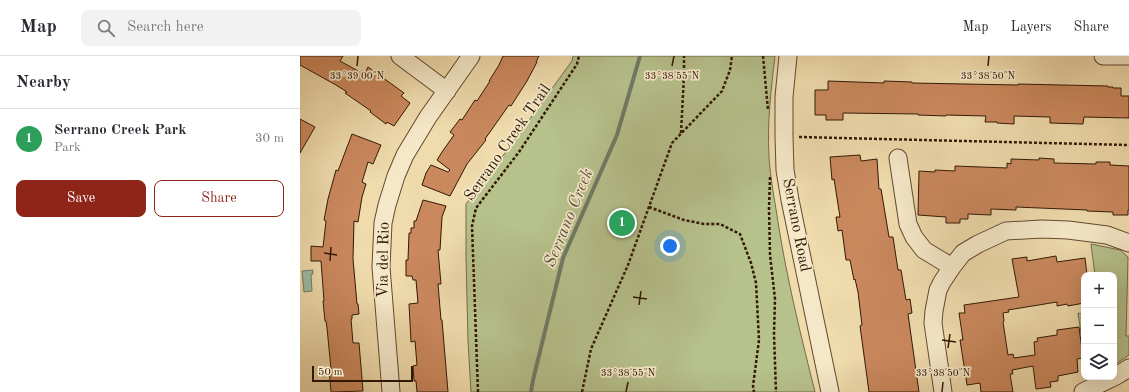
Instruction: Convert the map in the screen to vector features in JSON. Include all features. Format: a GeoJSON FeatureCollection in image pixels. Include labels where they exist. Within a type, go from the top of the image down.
{"type":"FeatureCollection","features":[{"type":"Feature","properties":{"kind":"street"},"geometry":{"type":"LineString","coordinates":[[400,56],[447,91]]}},
{"type":"Feature","properties":{"kind":"street","name":"Via del Rio"},"geometry":{"type":"LineString","coordinates":[[391,392],[381,267],[383,223],[391,190],[405,155],[428,118],[471,56]]}},
{"type":"Feature","properties":{"kind":"street","name":"Serrano Road"},"geometry":{"type":"LineString","coordinates":[[788,56],[784,97],[785,170],[830,392]]}},
{"type":"Feature","properties":{"kind":"street"},"geometry":{"type":"LineString","coordinates":[[1103,56],[1129,56]]}},
{"type":"Feature","properties":{"kind":"street"},"geometry":{"type":"LineString","coordinates":[[898,158],[908,224],[914,237],[924,250],[952,267]]}},
{"type":"Feature","properties":{"kind":"street"},"geometry":{"type":"LineString","coordinates":[[943,392],[933,323],[934,311],[938,290],[942,282],[964,253],[1006,231],[1042,229],[1068,230],[1106,235],[1129,242]]}},
{"type":"Feature","properties":{"kind":"street"},"geometry":{"type":"LineString","coordinates":[[1083,392],[1125,374]]}},
{"type":"Feature","properties":{"kind":"path","name":"Serrano Creek Trail"},"geometry":{"type":"LineString","coordinates":[[478,392],[472,226],[476,208],[519,152],[577,64],[580,56]]}},
{"type":"Feature","properties":{"kind":"path"},"geometry":{"type":"LineString","coordinates":[[681,134],[684,56]]}},
{"type":"Feature","properties":{"kind":"path"},"geometry":{"type":"LineString","coordinates":[[582,392],[591,349],[628,265],[672,143],[722,91],[730,70],[732,56]]}},
{"type":"Feature","properties":{"kind":"path"},"geometry":{"type":"LineString","coordinates":[[763,56],[768,115]]}},
{"type":"Feature","properties":{"kind":"path"},"geometry":{"type":"LineString","coordinates":[[784,136],[1129,145]]}},
{"type":"Feature","properties":{"kind":"path"},"geometry":{"type":"LineString","coordinates":[[770,172],[770,255],[775,299],[774,334],[776,392]]}},
{"type":"Feature","properties":{"kind":"path"},"geometry":{"type":"LineString","coordinates":[[649,207],[684,220],[704,224],[720,224],[740,234],[751,263],[756,283],[759,340],[753,386],[754,392]]}},
{"type":"Feature","properties":{"kind":"shaded area"},"geometry":{"type":"Polygon","coordinates":[[[573,56],[775,56],[769,119],[770,173],[786,265],[815,392],[471,392],[468,341],[466,204],[572,61],[573,56]]]}},
{"type":"Feature","properties":{"kind":"shaded area"},"geometry":{"type":"Polygon","coordinates":[[[1091,244],[1120,250],[1128,257],[1126,336],[1129,336],[1129,355],[1117,363],[1117,272],[1095,272],[1091,244]]]}},
{"type":"Feature","properties":{"kind":"shaded area"},"geometry":{"type":"Polygon","coordinates":[[[313,270],[313,274],[311,274],[312,291],[304,292],[302,271],[313,270]]]}},
{"type":"Feature","properties":{"kind":"shaded area"},"geometry":{"type":"Polygon","coordinates":[[[1078,313],[1081,314],[1081,333],[1078,313]]]}},
{"type":"Feature","properties":{"kind":"building"},"geometry":{"type":"Polygon","coordinates":[[[300,56],[343,56],[340,61],[360,72],[361,70],[365,73],[368,67],[404,93],[401,96],[410,103],[394,126],[387,122],[386,124],[370,112],[371,111],[345,93],[347,92],[300,65],[300,56]]]}},
{"type":"Feature","properties":{"kind":"building"},"geometry":{"type":"Polygon","coordinates":[[[503,56],[539,56],[527,81],[511,106],[509,105],[485,139],[486,140],[467,164],[450,196],[422,185],[426,173],[431,165],[448,172],[450,170],[437,160],[454,135],[450,132],[460,119],[462,120],[475,100],[477,101],[490,81],[503,56]]]}},
{"type":"Feature","properties":{"kind":"building"},"geometry":{"type":"Polygon","coordinates":[[[828,81],[1108,86],[1113,88],[1121,88],[1121,96],[1129,96],[1129,118],[1084,117],[1083,124],[1050,123],[1050,117],[1014,116],[1014,124],[985,122],[986,116],[843,113],[843,120],[826,120],[826,115],[815,115],[815,90],[828,90],[828,81]]]}},
{"type":"Feature","properties":{"kind":"building"},"geometry":{"type":"Polygon","coordinates":[[[300,119],[315,127],[300,153],[300,119]]]}},
{"type":"Feature","properties":{"kind":"building"},"geometry":{"type":"Polygon","coordinates":[[[352,134],[381,145],[373,164],[368,162],[362,182],[366,184],[362,197],[358,222],[354,221],[353,259],[359,314],[352,315],[351,319],[353,343],[359,343],[363,391],[331,392],[329,369],[331,369],[323,301],[321,261],[311,261],[311,246],[323,247],[326,221],[324,220],[328,199],[336,170],[338,171],[352,134]]]}},
{"type":"Feature","properties":{"kind":"building"},"geometry":{"type":"Polygon","coordinates":[[[860,155],[861,161],[877,159],[879,189],[881,189],[889,237],[893,237],[898,270],[901,270],[906,300],[910,299],[912,313],[908,314],[919,392],[869,392],[860,326],[862,325],[858,292],[850,260],[846,260],[842,230],[838,231],[836,217],[840,217],[834,179],[832,180],[830,157],[860,155]]]}},
{"type":"Feature","properties":{"kind":"building"},"geometry":{"type":"Polygon","coordinates":[[[1039,158],[1054,159],[1054,163],[1096,164],[1096,162],[1110,162],[1110,165],[1129,166],[1128,215],[1113,215],[1113,212],[1087,210],[1016,207],[1016,210],[991,209],[991,215],[968,214],[968,219],[960,219],[960,223],[946,223],[946,217],[918,215],[919,171],[955,171],[955,166],[1007,168],[1007,163],[1011,164],[1011,159],[1039,160],[1039,158]]]}},
{"type":"Feature","properties":{"kind":"building"},"geometry":{"type":"Polygon","coordinates":[[[423,200],[446,206],[442,217],[440,250],[438,250],[441,284],[438,284],[448,392],[417,392],[416,381],[414,381],[413,366],[417,365],[415,341],[411,342],[409,304],[418,303],[416,280],[413,280],[412,276],[406,276],[406,260],[408,260],[409,233],[411,233],[411,228],[414,228],[414,221],[416,221],[423,200]]]}},
{"type":"Feature","properties":{"kind":"building"},"geometry":{"type":"Polygon","coordinates":[[[1056,256],[1057,262],[1085,258],[1087,272],[1081,272],[1081,304],[1057,306],[1057,302],[1008,310],[1009,312],[1003,313],[1008,355],[1013,354],[1014,358],[1035,355],[1034,342],[1038,341],[1037,338],[1057,335],[1057,330],[1079,327],[1081,358],[1077,359],[1078,372],[1058,376],[1058,381],[1050,382],[1051,387],[1036,389],[1033,366],[1012,370],[1013,374],[1010,374],[1013,392],[981,392],[980,383],[967,385],[960,340],[963,340],[959,313],[965,313],[964,305],[1019,297],[1012,259],[1027,257],[1027,261],[1056,256]]]}},
{"type":"Feature","properties":{"kind":"waterway","name":"Serrano Creek"},"geometry":{"type":"LineString","coordinates":[[531,392],[563,258],[617,135],[640,56]]}},
{"type":"Feature","properties":{"kind":"place","name":"Serrano Creek Park"},"geometry":{"type":"Point","coordinates":[622,223]}}]}
